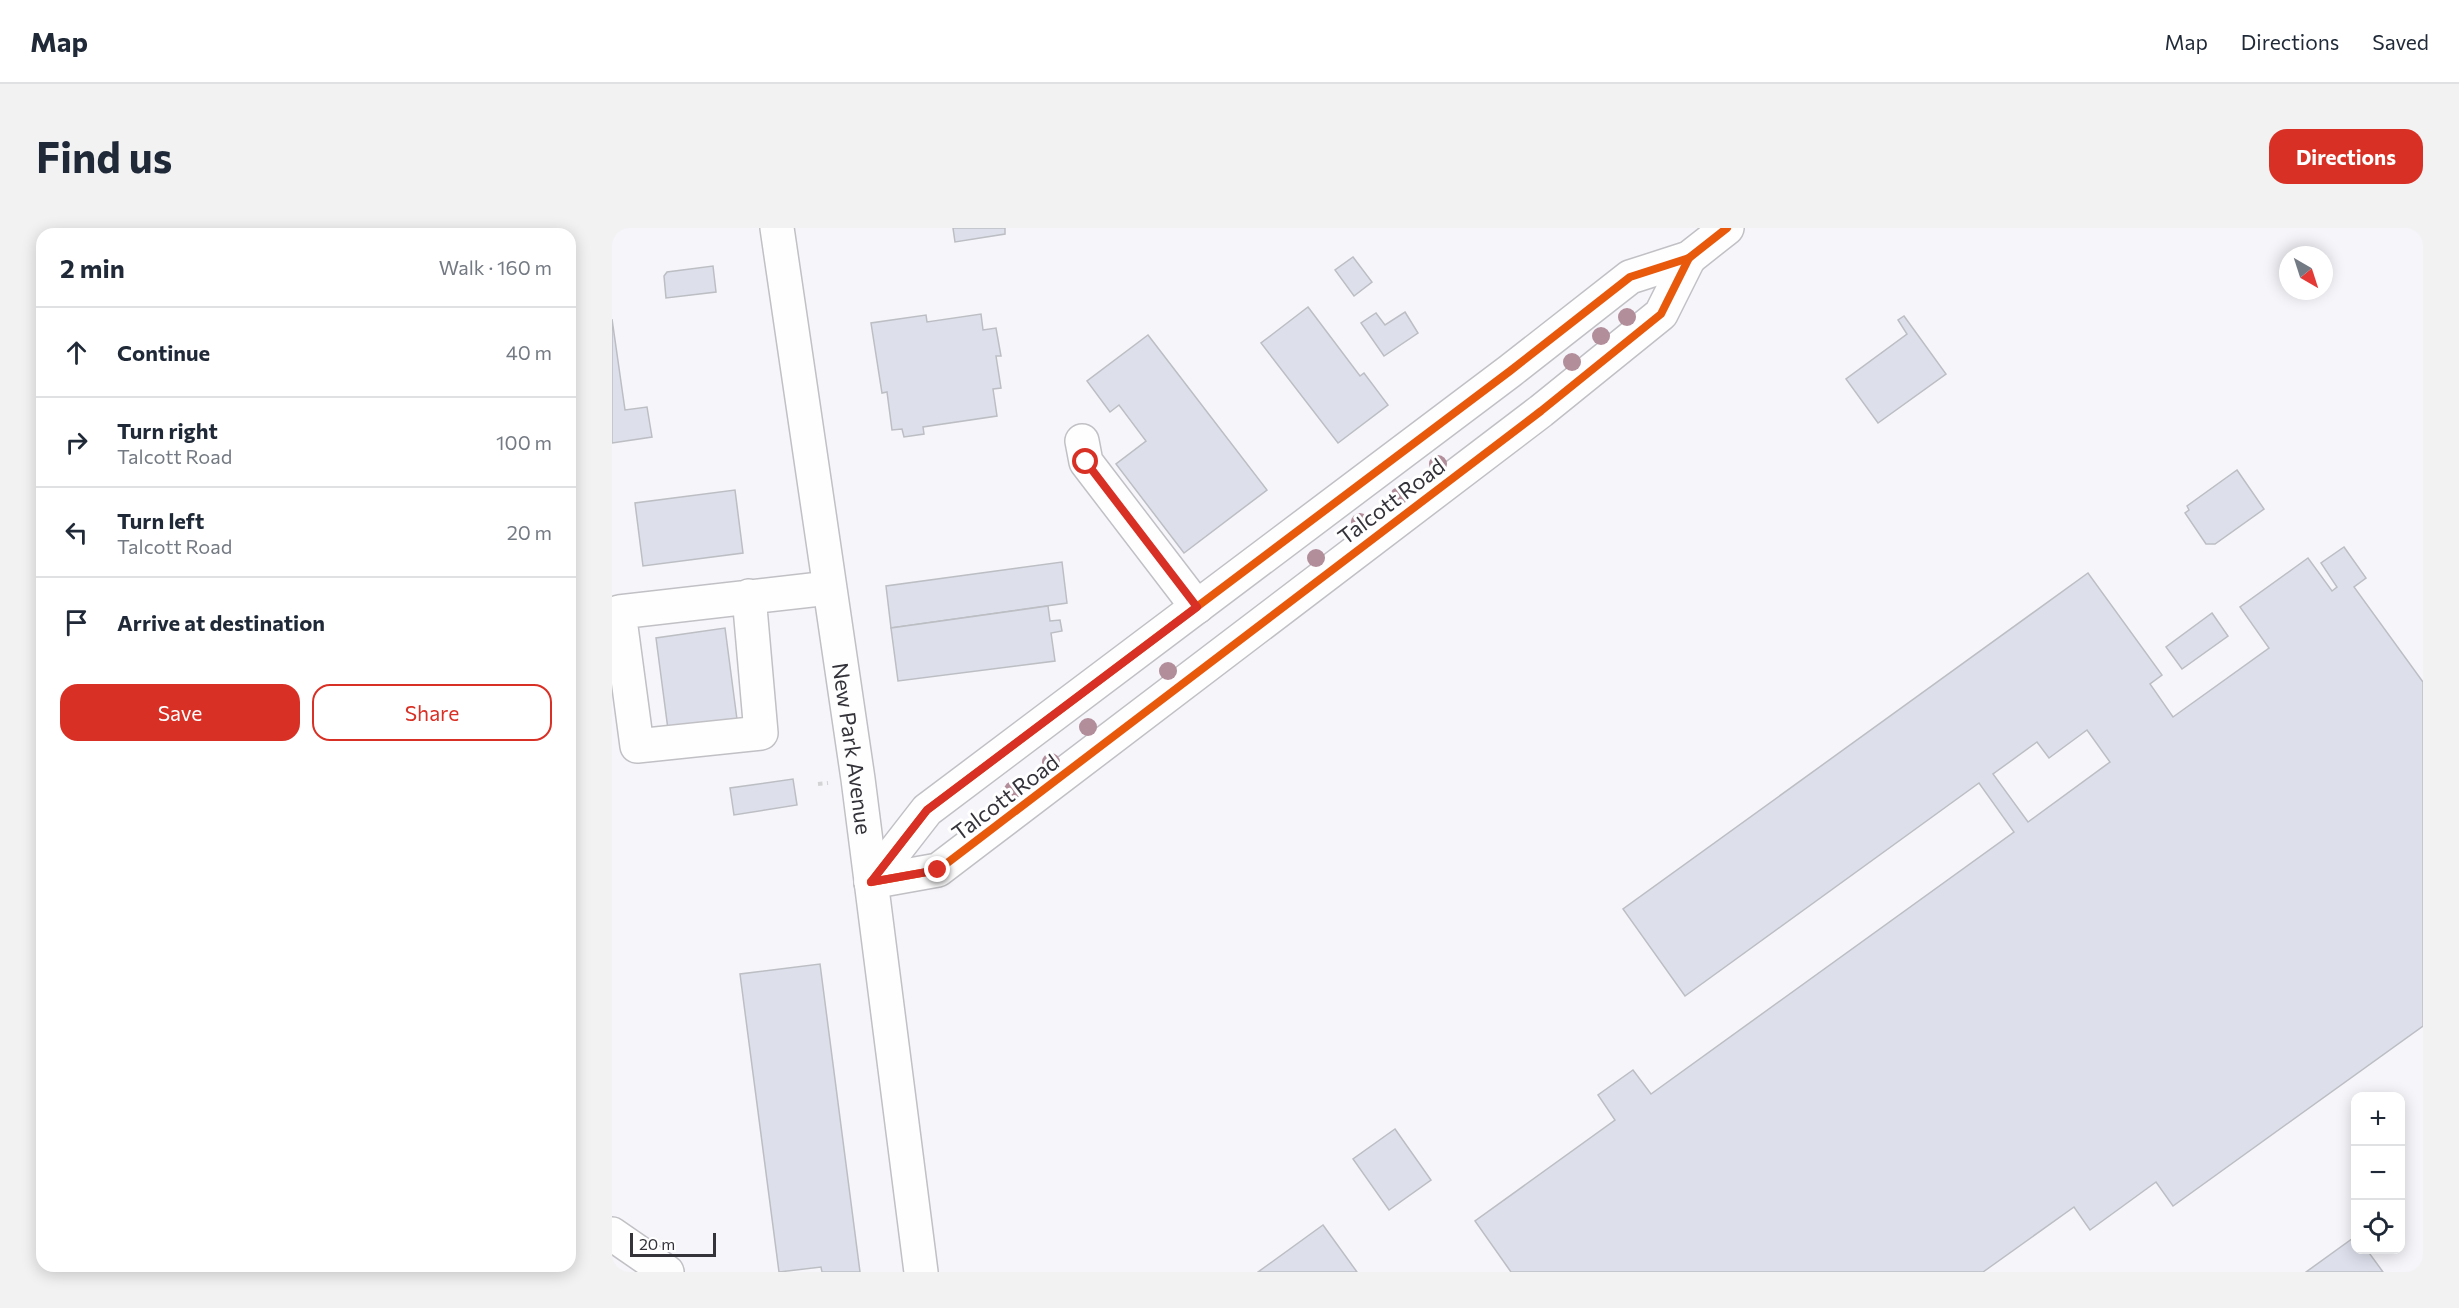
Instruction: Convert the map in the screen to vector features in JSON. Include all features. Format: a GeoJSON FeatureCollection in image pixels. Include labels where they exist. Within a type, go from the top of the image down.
{"type":"FeatureCollection","features":[{"type":"Feature","properties":{"kind":"street","name":"New Park Avenue"},"geometry":{"type":"LineString","coordinates":[[777,228],[871,882],[921,1272]]}},
{"type":"Feature","properties":{"kind":"street","name":"Talcott Road"},"geometry":{"type":"LineString","coordinates":[[871,882],[927,810],[1510,371],[1630,277],[1689,258],[1727,228]]}},
{"type":"Feature","properties":{"kind":"street","name":"Talcott Road"},"geometry":{"type":"LineString","coordinates":[[871,882],[938,870],[1540,411],[1660,314],[1689,258]]}},
{"type":"Feature","properties":{"kind":"street"},"geometry":{"type":"LineString","coordinates":[[1510,371],[1540,411]]}},
{"type":"Feature","properties":{"kind":"street"},"geometry":{"type":"LineString","coordinates":[[1082,441],[1086,462],[1197,607]]}},
{"type":"Feature","properties":{"kind":"street"},"geometry":{"type":"LineString","coordinates":[[1243,572],[1274,612]]}},
{"type":"Feature","properties":{"kind":"street"},"geometry":{"type":"LineString","coordinates":[[749,596],[761,733],[637,746],[620,612],[749,596],[830,588]]}},
{"type":"Feature","properties":{"kind":"street"},"geometry":{"type":"LineString","coordinates":[[612,1234],[667,1272]]}},
{"type":"Feature","properties":{"kind":"building"},"geometry":{"type":"Polygon","coordinates":[[[953,228],[1005,228],[1005,234],[955,242],[953,228]]]}},
{"type":"Feature","properties":{"kind":"building"},"geometry":{"type":"Polygon","coordinates":[[[1353,257],[1372,282],[1354,296],[1335,270],[1353,257]]]}},
{"type":"Feature","properties":{"kind":"building"},"geometry":{"type":"Polygon","coordinates":[[[713,266],[716,292],[666,298],[664,276],[667,272],[713,266]]]}},
{"type":"Feature","properties":{"kind":"building"},"geometry":{"type":"Polygon","coordinates":[[[1308,307],[1360,376],[1364,373],[1388,405],[1338,443],[1261,343],[1308,307]]]}},
{"type":"Feature","properties":{"kind":"building"},"geometry":{"type":"Polygon","coordinates":[[[1405,312],[1418,333],[1384,356],[1361,323],[1376,313],[1385,325],[1405,312]]]}},
{"type":"Feature","properties":{"kind":"building"},"geometry":{"type":"Polygon","coordinates":[[[981,314],[983,330],[996,328],[1001,356],[996,356],[1001,388],[993,389],[997,416],[923,427],[924,434],[904,437],[902,429],[892,430],[887,392],[882,393],[871,323],[926,315],[927,322],[981,314]]]}},
{"type":"Feature","properties":{"kind":"building"},"geometry":{"type":"Polygon","coordinates":[[[1904,316],[1946,374],[1878,423],[1846,379],[1907,334],[1898,320],[1904,316]]]}},
{"type":"Feature","properties":{"kind":"building"},"geometry":{"type":"Polygon","coordinates":[[[612,319],[625,410],[647,407],[652,437],[612,443],[612,319]]]}},
{"type":"Feature","properties":{"kind":"building"},"geometry":{"type":"Polygon","coordinates":[[[1148,335],[1267,490],[1184,553],[1116,464],[1146,441],[1119,405],[1110,412],[1087,381],[1148,335]]]}},
{"type":"Feature","properties":{"kind":"building"},"geometry":{"type":"Polygon","coordinates":[[[2237,470],[2264,509],[2215,544],[2206,544],[2185,513],[2189,510],[2187,506],[2237,470]]]}},
{"type":"Feature","properties":{"kind":"building"},"geometry":{"type":"Polygon","coordinates":[[[735,490],[743,553],[643,566],[635,503],[735,490]]]}},
{"type":"Feature","properties":{"kind":"building"},"geometry":{"type":"Polygon","coordinates":[[[2344,547],[2366,578],[2354,587],[2423,682],[2423,1026],[2173,1206],[2156,1182],[2090,1230],[2074,1207],[1983,1272],[1511,1272],[1475,1221],[1615,1120],[1598,1095],[1633,1070],[1651,1094],[2014,832],[1979,783],[1685,996],[1623,909],[2088,573],[2162,675],[2150,684],[2173,717],[2269,648],[2240,607],[2308,558],[2332,591],[2337,587],[2321,563],[2344,547]],[[2087,730],[2049,758],[2037,742],[1993,774],[2028,822],[2110,762],[2087,730]]]}},
{"type":"Feature","properties":{"kind":"building"},"geometry":{"type":"Polygon","coordinates":[[[1062,562],[1067,603],[891,628],[886,586],[1062,562]]]}},
{"type":"Feature","properties":{"kind":"building"},"geometry":{"type":"Polygon","coordinates":[[[1048,606],[1050,621],[1060,620],[1062,631],[1051,633],[1055,661],[898,681],[891,628],[1048,606]]]}},
{"type":"Feature","properties":{"kind":"building"},"geometry":{"type":"Polygon","coordinates":[[[2212,613],[2228,636],[2182,669],[2166,647],[2212,613]]]}},
{"type":"Feature","properties":{"kind":"building"},"geometry":{"type":"Polygon","coordinates":[[[725,628],[738,727],[669,737],[656,638],[725,628]]]}},
{"type":"Feature","properties":{"kind":"building"},"geometry":{"type":"Polygon","coordinates":[[[793,779],[797,805],[734,815],[730,788],[793,779]]]}},
{"type":"Feature","properties":{"kind":"building"},"geometry":{"type":"Polygon","coordinates":[[[820,964],[860,1272],[822,1272],[821,1267],[779,1272],[740,974],[820,964]]]}},
{"type":"Feature","properties":{"kind":"building"},"geometry":{"type":"Polygon","coordinates":[[[1395,1129],[1431,1180],[1389,1210],[1353,1159],[1395,1129]]]}},
{"type":"Feature","properties":{"kind":"building"},"geometry":{"type":"Polygon","coordinates":[[[1323,1225],[1357,1272],[1258,1272],[1323,1225]]]}},
{"type":"Feature","properties":{"kind":"building"},"geometry":{"type":"Polygon","coordinates":[[[2351,1240],[2351,1254],[2370,1254],[2383,1272],[2306,1272],[2351,1240]]]}},
{"type":"Feature","properties":{"kind":"cycle path"},"geometry":{"type":"LineString","coordinates":[[871,882],[927,810],[1510,371],[1630,277],[1689,258],[1727,228]]}},
{"type":"Feature","properties":{"kind":"cycle path"},"geometry":{"type":"LineString","coordinates":[[871,882],[938,870],[1541,411],[1661,314],[1689,258]]}},
{"type":"Feature","properties":{"kind":"route"},"geometry":{"type":"LineString","coordinates":[[938,870],[871,882],[927,810],[1197,607],[1086,462]]}}]}
